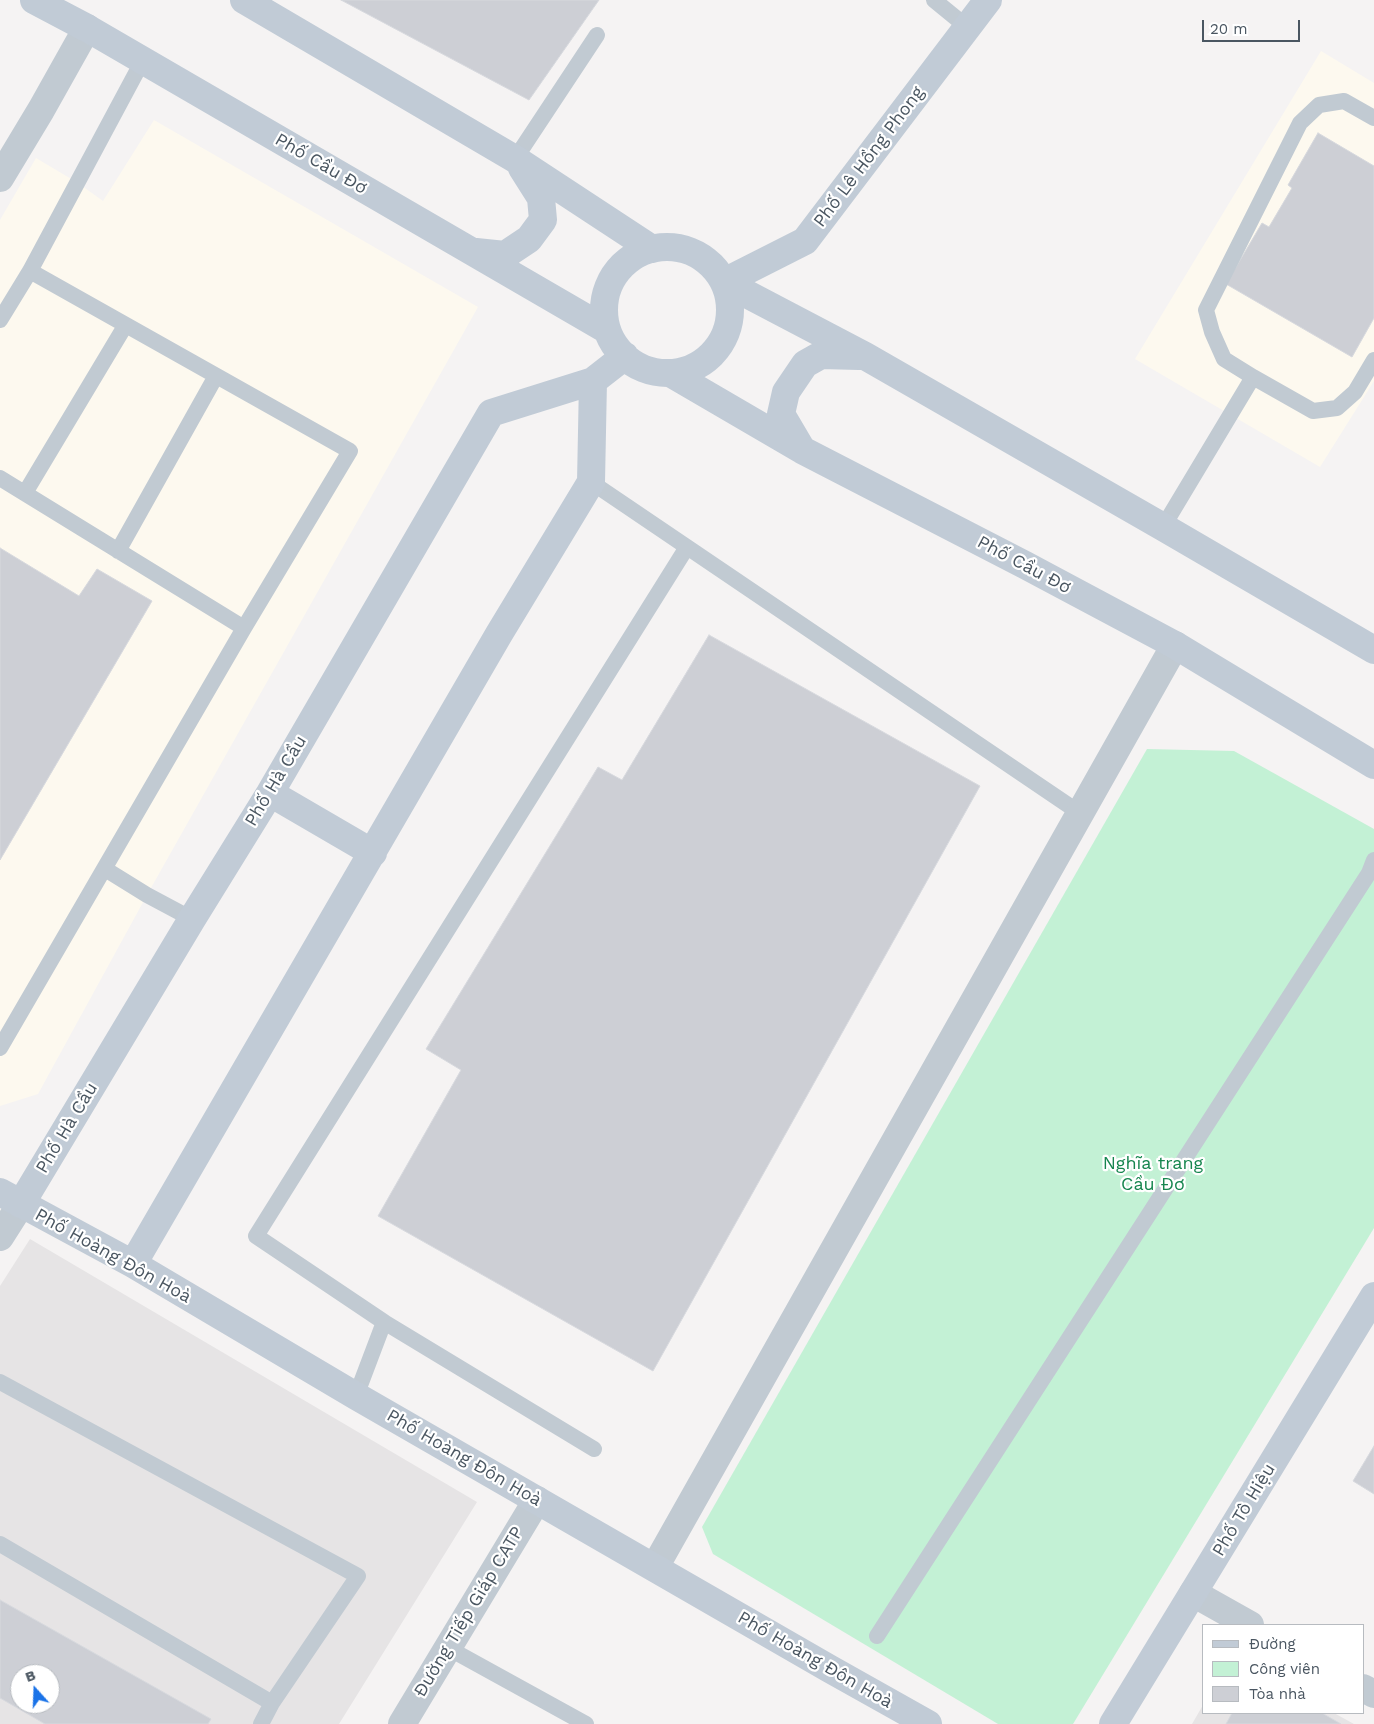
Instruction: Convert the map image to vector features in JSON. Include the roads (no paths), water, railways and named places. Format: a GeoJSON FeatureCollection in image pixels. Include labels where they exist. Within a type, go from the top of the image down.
{"type":"FeatureCollection","features":[{"type":"Feature","properties":{"kind":"street","name":"Phố Cầu Đơ"},"geometry":{"type":"LineString","coordinates":[[34,0],[143,60],[607,330]]}},
{"type":"Feature","properties":{"kind":"street"},"geometry":{"type":"LineString","coordinates":[[244,0],[516,159],[652,249]]}},
{"type":"Feature","properties":{"kind":"street","name":"Phố Lê Hồng Phong"},"geometry":{"type":"LineString","coordinates":[[724,282],[805,241],[988,0]]}},
{"type":"Feature","properties":{"kind":"street"},"geometry":{"type":"LineString","coordinates":[[0,178],[87,28]]}},
{"type":"Feature","properties":{"kind":"street"},"geometry":{"type":"LineString","coordinates":[[472,251],[505,255],[529,239],[543,220],[541,198],[516,159]]}},
{"type":"Feature","properties":{"kind":"street"},"geometry":{"type":"LineString","coordinates":[[673,247],[694,253],[711,264],[724,282],[730,302],[730,323],[722,342],[707,359],[690,369],[670,373],[650,370],[632,362],[617,348],[607,330],[604,310],[608,290],[617,272],[633,258],[652,249],[673,247]]}},
{"type":"Feature","properties":{"kind":"street"},"geometry":{"type":"LineString","coordinates":[[724,282],[865,356],[1374,650]]}},
{"type":"Feature","properties":{"kind":"street"},"geometry":{"type":"LineString","coordinates":[[802,450],[782,414],[786,392],[805,364],[821,355],[865,356]]}},
{"type":"Feature","properties":{"kind":"street","name":"Phố Hà Cầu"},"geometry":{"type":"LineString","coordinates":[[0,1237],[10,1198],[192,919],[270,793],[491,413],[593,380],[625,356]]}},
{"type":"Feature","properties":{"kind":"street","name":"Phố Cầu Đơ"},"geometry":{"type":"LineString","coordinates":[[670,373],[802,450],[1175,645],[1374,765]]}},
{"type":"Feature","properties":{"kind":"street"},"geometry":{"type":"LineString","coordinates":[[133,1264],[499,634],[591,482],[593,380]]}},
{"type":"Feature","properties":{"kind":"street"},"geometry":{"type":"LineString","coordinates":[[655,1567],[1175,645]]}},
{"type":"Feature","properties":{"kind":"street"},"geometry":{"type":"LineString","coordinates":[[270,793],[373,853]]}},
{"type":"Feature","properties":{"kind":"street","name":"Phố Hoàng Đôn Hoà"},"geometry":{"type":"LineString","coordinates":[[10,1198],[133,1264],[356,1396],[830,1669],[913,1720]]}},
{"type":"Feature","properties":{"kind":"street","name":"Phố Tô Hiệu"},"geometry":{"type":"LineString","coordinates":[[1113,1724],[1374,1296]]}},
{"type":"Feature","properties":{"kind":"street","name":"Đường Tiếp Giáp CATP"},"geometry":{"type":"LineString","coordinates":[[402,1724],[537,1500]]}},
{"type":"Feature","properties":{"kind":"street"},"geometry":{"type":"LineString","coordinates":[[1193,1593],[1248,1624]]}},
{"type":"Feature","properties":{"kind":"lane"},"geometry":{"type":"LineString","coordinates":[[934,0],[967,27]]}},
{"type":"Feature","properties":{"kind":"lane"},"geometry":{"type":"LineString","coordinates":[[516,159],[598,35]]}},
{"type":"Feature","properties":{"kind":"lane"},"geometry":{"type":"LineString","coordinates":[[0,320],[30,271],[143,60]]}},
{"type":"Feature","properties":{"kind":"lane"},"geometry":{"type":"LineString","coordinates":[[1374,118],[1344,101],[1319,105],[1300,123],[1206,310],[1212,332],[1224,359],[1313,411],[1337,408],[1355,392],[1374,360]]}},
{"type":"Feature","properties":{"kind":"lane"},"geometry":{"type":"LineString","coordinates":[[0,1048],[244,628],[350,451],[30,271]]}},
{"type":"Feature","properties":{"kind":"lane"},"geometry":{"type":"LineString","coordinates":[[25,493],[125,326]]}},
{"type":"Feature","properties":{"kind":"lane"},"geometry":{"type":"LineString","coordinates":[[118,550],[216,376]]}},
{"type":"Feature","properties":{"kind":"lane"},"geometry":{"type":"LineString","coordinates":[[1163,527],[1253,377]]}},
{"type":"Feature","properties":{"kind":"lane"},"geometry":{"type":"LineString","coordinates":[[0,478],[244,628]]}},
{"type":"Feature","properties":{"kind":"lane"},"geometry":{"type":"LineString","coordinates":[[591,482],[1080,813]]}},
{"type":"Feature","properties":{"kind":"lane"},"geometry":{"type":"LineString","coordinates":[[594,1449],[384,1322],[256,1236],[686,547]]}},
{"type":"Feature","properties":{"kind":"lane"},"geometry":{"type":"LineString","coordinates":[[877,1636],[1364,881],[1374,860]]}},
{"type":"Feature","properties":{"kind":"lane"},"geometry":{"type":"LineString","coordinates":[[105,869],[147,895],[192,919]]}},
{"type":"Feature","properties":{"kind":"lane"},"geometry":{"type":"LineString","coordinates":[[356,1396],[384,1322]]}},
{"type":"Feature","properties":{"kind":"lane"},"geometry":{"type":"LineString","coordinates":[[0,1382],[358,1576],[272,1703],[261,1724]]}},
{"type":"Feature","properties":{"kind":"lane"},"geometry":{"type":"LineString","coordinates":[[0,1544],[272,1703]]}},
{"type":"Feature","properties":{"kind":"lane"},"geometry":{"type":"LineString","coordinates":[[448,1648],[586,1724]]}},
{"type":"Feature","properties":{"kind":"park label","name":"Nghĩa trang Cầu Đơ"},"geometry":{"type":"Point","coordinates":[1153,1174]}}]}
